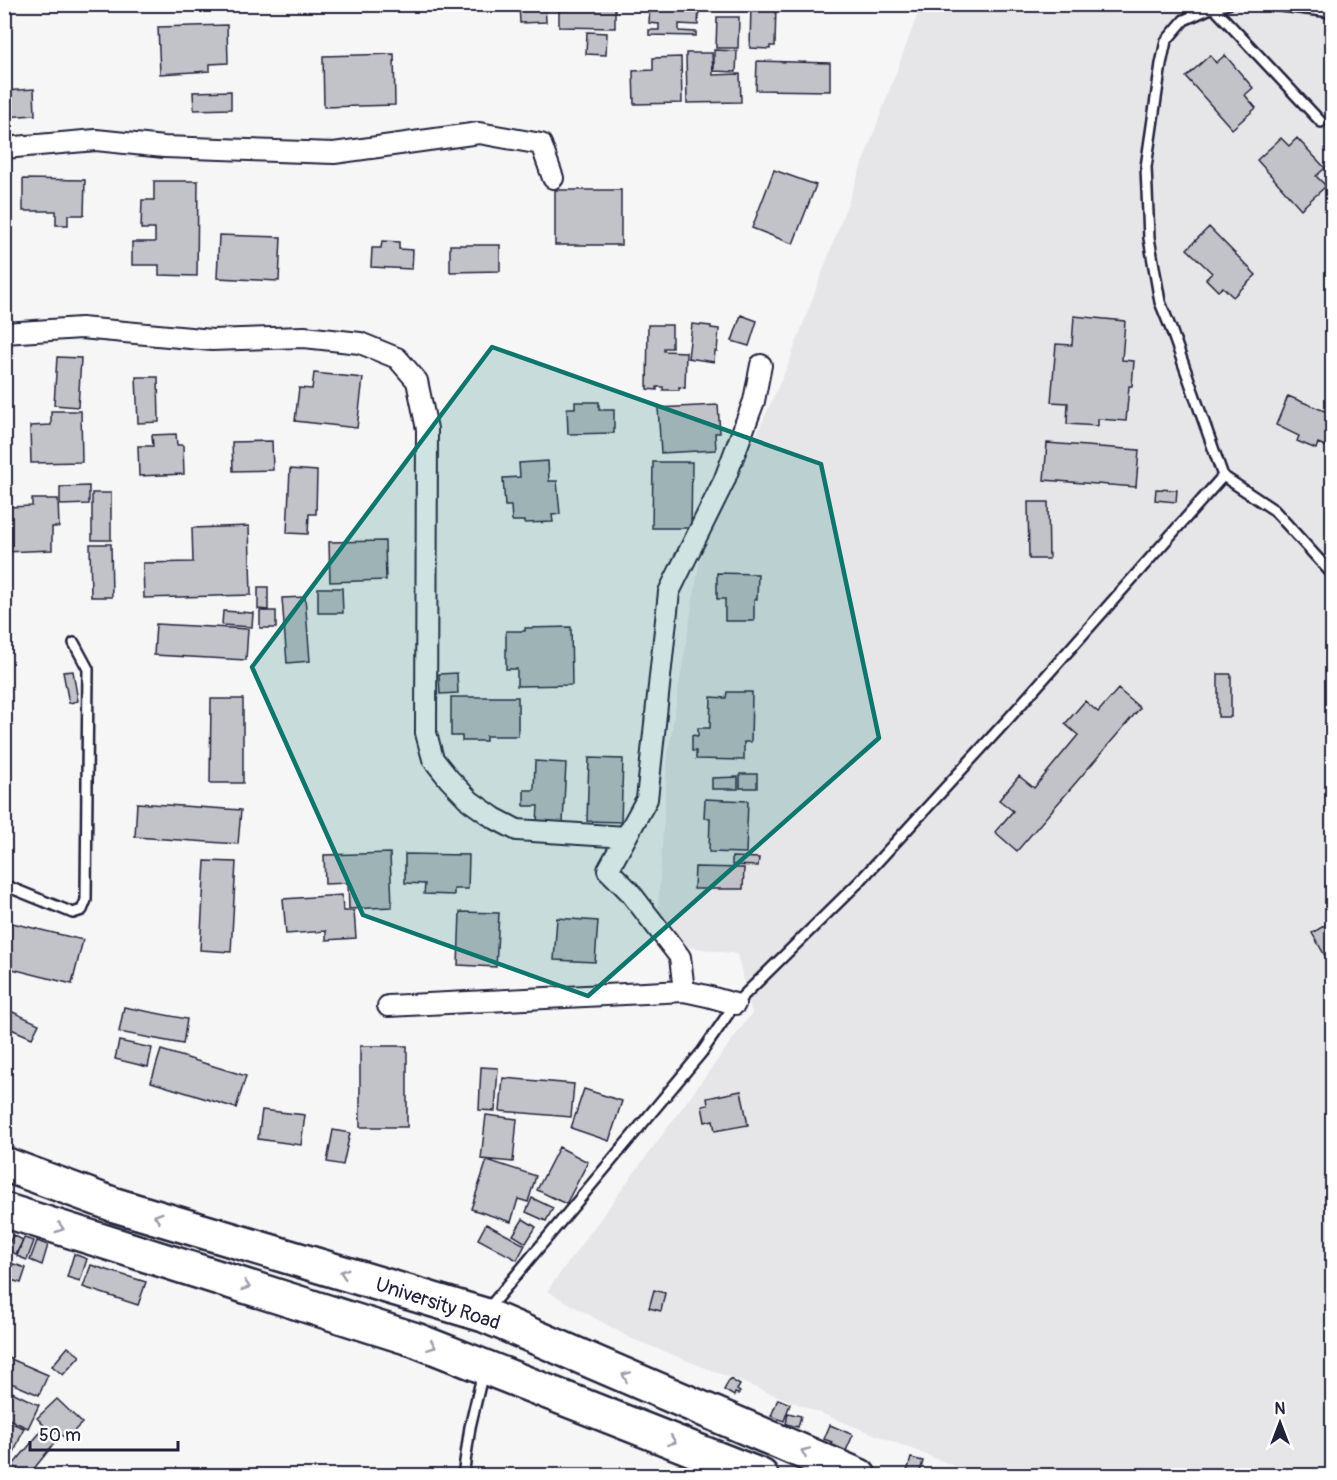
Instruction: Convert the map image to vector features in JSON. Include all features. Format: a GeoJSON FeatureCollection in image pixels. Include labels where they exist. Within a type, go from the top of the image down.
{"type":"FeatureCollection","features":[{"type":"Feature","properties":{"kind":"highway","name":"University Road"},"geometry":{"type":"LineString","coordinates":[[4,1164],[115,1205],[484,1315],[859,1476]]}},
{"type":"Feature","properties":{"kind":"highway"},"geometry":{"type":"LineString","coordinates":[[4,1210],[416,1340],[760,1476]]}},
{"type":"Feature","properties":{"kind":"street"},"geometry":{"type":"LineString","coordinates":[[4,148],[96,140],[164,147],[334,153],[479,133],[541,144],[553,178]]}},
{"type":"Feature","properties":{"kind":"street"},"geometry":{"type":"LineString","coordinates":[[4,333],[81,328],[212,340],[304,337],[360,343],[397,358],[417,381],[427,429],[426,733],[433,759],[470,801],[516,830],[626,837]]}},
{"type":"Feature","properties":{"kind":"street"},"geometry":{"type":"LineString","coordinates":[[684,991],[680,957],[629,891],[608,870],[647,799],[669,592],[724,481],[754,401],[761,365]]}},
{"type":"Feature","properties":{"kind":"street"},"geometry":{"type":"LineString","coordinates":[[388,1006],[684,991],[735,1004]]}},
{"type":"Feature","properties":{"kind":"lane"},"geometry":{"type":"LineString","coordinates":[[1228,4],[1213,7],[1184,20],[1166,41],[1146,168],[1149,238],[1160,302],[1172,329],[1223,476],[1274,510],[1332,574]]}},
{"type":"Feature","properties":{"kind":"lane"},"geometry":{"type":"LineString","coordinates":[[1264,4],[1332,12]]}},
{"type":"Feature","properties":{"kind":"lane"},"geometry":{"type":"LineString","coordinates":[[1213,7],[1321,122]]}},
{"type":"Feature","properties":{"kind":"lane"},"geometry":{"type":"LineString","coordinates":[[484,1315],[702,1052],[735,1004],[859,882],[1010,717],[1223,476]]}},
{"type":"Feature","properties":{"kind":"lane"},"geometry":{"type":"LineString","coordinates":[[4,885],[73,913],[82,910],[86,900],[88,669],[74,643]]}},
{"type":"Feature","properties":{"kind":"lane"},"geometry":{"type":"LineString","coordinates":[[463,1476],[470,1427],[485,1367]]}},
{"type":"Feature","properties":{"kind":"highlighted area"},"geometry":{"type":"Polygon","coordinates":[[[492,347],[821,464],[879,738],[588,996],[363,915],[252,667],[492,347]]]}},
{"type":"Feature","properties":{"kind":"shaded area"},"geometry":{"type":"Polygon","coordinates":[[[921,5],[1332,5],[1332,1475],[977,1475],[630,1338],[547,1291],[752,1013],[737,954],[656,942],[668,753],[700,559],[788,365],[921,5]]]}},
{"type":"Feature","properties":{"kind":"building"},"geometry":{"type":"Polygon","coordinates":[[[519,4],[545,4],[546,22],[520,23],[519,4]]]}},
{"type":"Feature","properties":{"kind":"building"},"geometry":{"type":"Polygon","coordinates":[[[566,4],[615,4],[615,28],[559,27],[559,10],[566,10],[566,4]]]}},
{"type":"Feature","properties":{"kind":"building"},"geometry":{"type":"Polygon","coordinates":[[[713,4],[744,4],[744,11],[713,10],[713,4]]]}},
{"type":"Feature","properties":{"kind":"building"},"geometry":{"type":"Polygon","coordinates":[[[751,4],[776,4],[775,46],[770,46],[770,49],[750,48],[751,4]]]}},
{"type":"Feature","properties":{"kind":"building"},"geometry":{"type":"Polygon","coordinates":[[[650,5],[699,7],[698,25],[679,24],[679,31],[696,32],[696,36],[649,35],[649,30],[659,30],[659,24],[649,23],[650,5]]]}},
{"type":"Feature","properties":{"kind":"building"},"geometry":{"type":"Polygon","coordinates":[[[717,17],[739,17],[738,48],[716,48],[717,17]]]}},
{"type":"Feature","properties":{"kind":"building"},"geometry":{"type":"Polygon","coordinates":[[[227,25],[228,63],[210,64],[210,71],[160,74],[158,27],[227,25]]]}},
{"type":"Feature","properties":{"kind":"building"},"geometry":{"type":"Polygon","coordinates":[[[587,32],[607,33],[606,55],[586,54],[587,32]]]}},
{"type":"Feature","properties":{"kind":"building"},"geometry":{"type":"Polygon","coordinates":[[[714,50],[737,51],[736,72],[714,71],[714,50]]]}},
{"type":"Feature","properties":{"kind":"building"},"geometry":{"type":"Polygon","coordinates":[[[686,53],[712,53],[713,75],[740,74],[741,102],[687,103],[686,53]]]}},
{"type":"Feature","properties":{"kind":"building"},"geometry":{"type":"Polygon","coordinates":[[[394,54],[395,105],[324,107],[323,56],[394,54]]]}},
{"type":"Feature","properties":{"kind":"building"},"geometry":{"type":"Polygon","coordinates":[[[1210,55],[1216,63],[1225,55],[1253,88],[1245,95],[1256,108],[1232,129],[1186,77],[1210,55]]]}},
{"type":"Feature","properties":{"kind":"building"},"geometry":{"type":"Polygon","coordinates":[[[681,57],[682,103],[634,104],[633,71],[653,70],[653,58],[681,57]]]}},
{"type":"Feature","properties":{"kind":"building"},"geometry":{"type":"Polygon","coordinates":[[[757,61],[830,63],[830,91],[756,90],[757,61]]]}},
{"type":"Feature","properties":{"kind":"building"},"geometry":{"type":"Polygon","coordinates":[[[34,89],[35,115],[4,117],[4,91],[34,89]]]}},
{"type":"Feature","properties":{"kind":"building"},"geometry":{"type":"Polygon","coordinates":[[[231,91],[231,109],[194,110],[193,92],[231,91]]]}},
{"type":"Feature","properties":{"kind":"building"},"geometry":{"type":"Polygon","coordinates":[[[1281,138],[1289,146],[1297,138],[1325,168],[1316,176],[1326,186],[1301,209],[1257,160],[1281,138]]]}},
{"type":"Feature","properties":{"kind":"building"},"geometry":{"type":"Polygon","coordinates":[[[774,170],[816,185],[793,244],[752,228],[774,170]]]}},
{"type":"Feature","properties":{"kind":"building"},"geometry":{"type":"Polygon","coordinates":[[[23,179],[85,180],[84,215],[68,215],[68,225],[56,225],[56,211],[23,211],[23,179]]]}},
{"type":"Feature","properties":{"kind":"building"},"geometry":{"type":"Polygon","coordinates":[[[154,181],[198,181],[197,276],[159,275],[159,265],[132,265],[132,242],[155,242],[155,229],[141,229],[142,200],[154,200],[154,181]]]}},
{"type":"Feature","properties":{"kind":"building"},"geometry":{"type":"Polygon","coordinates":[[[555,190],[621,190],[621,245],[555,245],[555,190]]]}},
{"type":"Feature","properties":{"kind":"building"},"geometry":{"type":"Polygon","coordinates":[[[1209,227],[1256,275],[1233,297],[1223,287],[1218,291],[1206,279],[1212,273],[1187,249],[1209,227]]]}},
{"type":"Feature","properties":{"kind":"building"},"geometry":{"type":"Polygon","coordinates":[[[4,234],[9,234],[10,295],[4,295],[4,234]]]}},
{"type":"Feature","properties":{"kind":"building"},"geometry":{"type":"Polygon","coordinates":[[[219,235],[281,237],[279,281],[217,278],[219,235]]]}},
{"type":"Feature","properties":{"kind":"building"},"geometry":{"type":"Polygon","coordinates":[[[382,241],[399,242],[399,249],[413,250],[412,269],[371,267],[372,248],[381,248],[382,241]]]}},
{"type":"Feature","properties":{"kind":"building"},"geometry":{"type":"Polygon","coordinates":[[[450,245],[500,245],[500,271],[450,272],[450,245]]]}},
{"type":"Feature","properties":{"kind":"building"},"geometry":{"type":"Polygon","coordinates":[[[741,315],[757,321],[749,346],[732,341],[741,315]]]}},
{"type":"Feature","properties":{"kind":"building"},"geometry":{"type":"Polygon","coordinates":[[[1074,316],[1125,321],[1122,360],[1134,361],[1126,421],[1098,419],[1098,426],[1067,424],[1068,403],[1051,402],[1056,344],[1072,345],[1074,316]]]}},
{"type":"Feature","properties":{"kind":"building"},"geometry":{"type":"Polygon","coordinates":[[[692,324],[719,329],[714,362],[688,358],[692,324]]]}},
{"type":"Feature","properties":{"kind":"building"},"geometry":{"type":"Polygon","coordinates":[[[648,325],[672,325],[672,348],[664,348],[664,351],[686,352],[685,388],[679,387],[679,390],[663,390],[663,387],[657,387],[657,390],[647,389],[648,325]]]}},
{"type":"Feature","properties":{"kind":"building"},"geometry":{"type":"Polygon","coordinates":[[[57,357],[81,358],[78,407],[54,405],[57,357]]]}},
{"type":"Feature","properties":{"kind":"building"},"geometry":{"type":"Polygon","coordinates":[[[314,373],[363,378],[357,428],[295,421],[299,388],[312,389],[314,373]]]}},
{"type":"Feature","properties":{"kind":"building"},"geometry":{"type":"Polygon","coordinates":[[[136,377],[158,377],[159,422],[138,423],[136,377]]]}},
{"type":"Feature","properties":{"kind":"building"},"geometry":{"type":"Polygon","coordinates":[[[1288,396],[1332,414],[1332,449],[1318,443],[1316,449],[1297,441],[1299,436],[1276,425],[1288,396]]]}},
{"type":"Feature","properties":{"kind":"building"},"geometry":{"type":"Polygon","coordinates":[[[575,402],[599,402],[599,410],[614,410],[614,433],[568,434],[567,408],[575,408],[575,402]]]}},
{"type":"Feature","properties":{"kind":"building"},"geometry":{"type":"Polygon","coordinates":[[[718,405],[720,433],[715,433],[716,450],[661,453],[658,408],[718,405]]]}},
{"type":"Feature","properties":{"kind":"building"},"geometry":{"type":"Polygon","coordinates":[[[51,411],[81,411],[82,462],[31,463],[30,426],[51,425],[51,411]]]}},
{"type":"Feature","properties":{"kind":"building"},"geometry":{"type":"Polygon","coordinates":[[[176,434],[177,445],[183,445],[184,474],[139,476],[138,446],[153,446],[152,435],[176,434]]]}},
{"type":"Feature","properties":{"kind":"building"},"geometry":{"type":"Polygon","coordinates":[[[272,441],[273,470],[233,471],[232,442],[272,441]]]}},
{"type":"Feature","properties":{"kind":"building"},"geometry":{"type":"Polygon","coordinates":[[[1047,443],[1139,450],[1136,487],[1044,480],[1047,443]]]}},
{"type":"Feature","properties":{"kind":"building"},"geometry":{"type":"Polygon","coordinates":[[[548,461],[549,481],[557,481],[560,514],[552,515],[553,522],[512,521],[511,506],[505,506],[503,478],[520,477],[519,463],[548,461]]]}},
{"type":"Feature","properties":{"kind":"building"},"geometry":{"type":"Polygon","coordinates":[[[653,462],[692,462],[691,528],[652,528],[653,462]]]}},
{"type":"Feature","properties":{"kind":"building"},"geometry":{"type":"Polygon","coordinates":[[[290,469],[317,471],[316,514],[309,514],[308,534],[287,533],[290,469]]]}},
{"type":"Feature","properties":{"kind":"building"},"geometry":{"type":"Polygon","coordinates":[[[89,486],[89,504],[60,505],[60,487],[89,486]]]}},
{"type":"Feature","properties":{"kind":"building"},"geometry":{"type":"Polygon","coordinates":[[[1156,489],[1177,490],[1176,502],[1155,500],[1156,489]]]}},
{"type":"Feature","properties":{"kind":"building"},"geometry":{"type":"Polygon","coordinates":[[[92,493],[111,493],[111,540],[92,540],[92,493]]]}},
{"type":"Feature","properties":{"kind":"building"},"geometry":{"type":"Polygon","coordinates":[[[32,499],[58,499],[59,527],[52,527],[52,550],[4,552],[4,500],[7,500],[7,507],[32,506],[32,499]]]}},
{"type":"Feature","properties":{"kind":"building"},"geometry":{"type":"Polygon","coordinates":[[[1028,502],[1048,502],[1049,559],[1029,559],[1028,502]]]}},
{"type":"Feature","properties":{"kind":"building"},"geometry":{"type":"Polygon","coordinates":[[[249,526],[251,595],[144,598],[143,563],[193,562],[192,528],[249,526]]]}},
{"type":"Feature","properties":{"kind":"building"},"geometry":{"type":"Polygon","coordinates":[[[385,541],[386,580],[330,582],[329,542],[385,541]]]}},
{"type":"Feature","properties":{"kind":"building"},"geometry":{"type":"Polygon","coordinates":[[[90,544],[111,544],[112,597],[91,597],[90,544]]]}},
{"type":"Feature","properties":{"kind":"building"},"geometry":{"type":"Polygon","coordinates":[[[717,573],[758,574],[757,599],[754,599],[754,621],[725,621],[725,599],[717,599],[717,573]]]}},
{"type":"Feature","properties":{"kind":"building"},"geometry":{"type":"Polygon","coordinates":[[[258,587],[268,587],[268,610],[258,609],[258,587]]]}},
{"type":"Feature","properties":{"kind":"building"},"geometry":{"type":"Polygon","coordinates":[[[318,588],[342,588],[343,613],[318,613],[318,588]]]}},
{"type":"Feature","properties":{"kind":"building"},"geometry":{"type":"Polygon","coordinates":[[[305,597],[310,661],[287,663],[282,598],[305,597]]]}},
{"type":"Feature","properties":{"kind":"building"},"geometry":{"type":"Polygon","coordinates":[[[223,611],[253,613],[252,627],[222,625],[223,611]]]}},
{"type":"Feature","properties":{"kind":"building"},"geometry":{"type":"Polygon","coordinates":[[[260,611],[276,611],[276,628],[260,628],[260,611]]]}},
{"type":"Feature","properties":{"kind":"building"},"geometry":{"type":"Polygon","coordinates":[[[156,624],[248,629],[246,660],[154,655],[156,624]]]}},
{"type":"Feature","properties":{"kind":"building"},"geometry":{"type":"Polygon","coordinates":[[[571,627],[572,685],[517,686],[517,669],[506,669],[506,631],[525,631],[525,628],[571,627]]]}},
{"type":"Feature","properties":{"kind":"building"},"geometry":{"type":"Polygon","coordinates":[[[73,671],[78,701],[69,703],[63,672],[73,671]]]}},
{"type":"Feature","properties":{"kind":"building"},"geometry":{"type":"Polygon","coordinates":[[[457,673],[458,693],[440,694],[439,674],[457,673]]]}},
{"type":"Feature","properties":{"kind":"building"},"geometry":{"type":"Polygon","coordinates":[[[1218,674],[1231,674],[1231,717],[1218,717],[1218,674]]]}},
{"type":"Feature","properties":{"kind":"building"},"geometry":{"type":"Polygon","coordinates":[[[1118,689],[1140,708],[1017,851],[995,832],[1013,811],[999,800],[1019,776],[1034,788],[1078,735],[1065,724],[1085,701],[1098,712],[1118,689]]]}},
{"type":"Feature","properties":{"kind":"building"},"geometry":{"type":"Polygon","coordinates":[[[727,692],[752,692],[751,742],[744,742],[744,760],[696,759],[696,751],[692,751],[692,735],[698,736],[698,728],[710,728],[711,697],[726,698],[727,692]]]}},
{"type":"Feature","properties":{"kind":"building"},"geometry":{"type":"Polygon","coordinates":[[[451,697],[518,697],[518,736],[486,736],[486,741],[462,741],[462,736],[451,736],[451,697]]]}},
{"type":"Feature","properties":{"kind":"building"},"geometry":{"type":"Polygon","coordinates":[[[211,699],[243,699],[243,783],[210,783],[211,699]]]}},
{"type":"Feature","properties":{"kind":"building"},"geometry":{"type":"Polygon","coordinates":[[[589,758],[623,759],[621,822],[587,821],[589,758]]]}},
{"type":"Feature","properties":{"kind":"building"},"geometry":{"type":"Polygon","coordinates":[[[535,761],[566,763],[563,823],[537,822],[538,806],[524,806],[524,790],[534,790],[535,761]]]}},
{"type":"Feature","properties":{"kind":"building"},"geometry":{"type":"Polygon","coordinates":[[[740,774],[757,774],[757,788],[740,788],[740,774]]]}},
{"type":"Feature","properties":{"kind":"building"},"geometry":{"type":"Polygon","coordinates":[[[738,777],[738,789],[712,789],[712,778],[738,777]]]}},
{"type":"Feature","properties":{"kind":"building"},"geometry":{"type":"Polygon","coordinates":[[[705,799],[748,801],[746,853],[709,852],[710,818],[704,818],[705,799]]]}},
{"type":"Feature","properties":{"kind":"building"},"geometry":{"type":"Polygon","coordinates":[[[137,803],[241,810],[238,844],[135,837],[137,803]]]}},
{"type":"Feature","properties":{"kind":"building"},"geometry":{"type":"Polygon","coordinates":[[[390,853],[392,907],[349,909],[348,883],[325,884],[324,855],[390,853]]]}},
{"type":"Feature","properties":{"kind":"building"},"geometry":{"type":"Polygon","coordinates":[[[405,854],[469,855],[468,889],[454,889],[454,895],[424,894],[425,884],[405,883],[405,854]]]}},
{"type":"Feature","properties":{"kind":"building"},"geometry":{"type":"Polygon","coordinates":[[[732,857],[759,858],[758,866],[732,865],[732,857]]]}},
{"type":"Feature","properties":{"kind":"building"},"geometry":{"type":"Polygon","coordinates":[[[205,861],[236,862],[231,952],[200,950],[205,861]]]}},
{"type":"Feature","properties":{"kind":"building"},"geometry":{"type":"Polygon","coordinates":[[[695,867],[744,868],[743,889],[694,889],[695,867]]]}},
{"type":"Feature","properties":{"kind":"building"},"geometry":{"type":"Polygon","coordinates":[[[342,895],[343,911],[354,911],[356,938],[326,940],[326,931],[286,934],[283,899],[342,895]]]}},
{"type":"Feature","properties":{"kind":"building"},"geometry":{"type":"Polygon","coordinates":[[[460,912],[499,913],[496,967],[458,965],[460,912]]]}},
{"type":"Feature","properties":{"kind":"building"},"geometry":{"type":"Polygon","coordinates":[[[557,918],[598,921],[595,962],[554,960],[557,918]]]}},
{"type":"Feature","properties":{"kind":"building"},"geometry":{"type":"Polygon","coordinates":[[[4,921],[83,940],[72,984],[4,967],[4,921]]]}},
{"type":"Feature","properties":{"kind":"building"},"geometry":{"type":"Polygon","coordinates":[[[1332,921],[1332,968],[1312,933],[1332,921]]]}},
{"type":"Feature","properties":{"kind":"building"},"geometry":{"type":"Polygon","coordinates":[[[124,1007],[187,1019],[183,1044],[119,1032],[124,1007]]]}},
{"type":"Feature","properties":{"kind":"building"},"geometry":{"type":"Polygon","coordinates":[[[4,1008],[39,1024],[32,1038],[4,1026],[4,1008]]]}},
{"type":"Feature","properties":{"kind":"building"},"geometry":{"type":"Polygon","coordinates":[[[119,1041],[152,1048],[148,1067],[115,1059],[119,1041]]]}},
{"type":"Feature","properties":{"kind":"building"},"geometry":{"type":"Polygon","coordinates":[[[360,1046],[407,1046],[407,1127],[360,1127],[360,1046]]]}},
{"type":"Feature","properties":{"kind":"building"},"geometry":{"type":"Polygon","coordinates":[[[161,1050],[246,1076],[236,1108],[151,1082],[161,1050]]]}},
{"type":"Feature","properties":{"kind":"building"},"geometry":{"type":"Polygon","coordinates":[[[481,1067],[498,1068],[495,1111],[479,1110],[481,1067]]]}},
{"type":"Feature","properties":{"kind":"building"},"geometry":{"type":"Polygon","coordinates":[[[503,1078],[574,1084],[571,1117],[500,1111],[503,1078]]]}},
{"type":"Feature","properties":{"kind":"building"},"geometry":{"type":"Polygon","coordinates":[[[584,1089],[622,1101],[609,1141],[571,1128],[584,1089]]]}},
{"type":"Feature","properties":{"kind":"building"},"geometry":{"type":"Polygon","coordinates":[[[741,1091],[748,1125],[715,1131],[713,1120],[705,1122],[702,1106],[708,1105],[707,1098],[741,1091]]]}},
{"type":"Feature","properties":{"kind":"building"},"geometry":{"type":"Polygon","coordinates":[[[262,1110],[305,1115],[301,1145],[258,1139],[262,1110]]]}},
{"type":"Feature","properties":{"kind":"building"},"geometry":{"type":"Polygon","coordinates":[[[486,1115],[517,1119],[513,1162],[481,1159],[486,1115]]]}},
{"type":"Feature","properties":{"kind":"building"},"geometry":{"type":"Polygon","coordinates":[[[333,1130],[350,1133],[343,1165],[327,1162],[333,1130]]]}},
{"type":"Feature","properties":{"kind":"building"},"geometry":{"type":"Polygon","coordinates":[[[559,1147],[588,1162],[566,1204],[537,1190],[559,1147]]]}},
{"type":"Feature","properties":{"kind":"building"},"geometry":{"type":"Polygon","coordinates":[[[487,1160],[536,1176],[528,1202],[518,1199],[511,1222],[471,1209],[487,1160]]]}},
{"type":"Feature","properties":{"kind":"building"},"geometry":{"type":"Polygon","coordinates":[[[532,1198],[553,1208],[546,1221],[526,1212],[532,1198]]]}},
{"type":"Feature","properties":{"kind":"building"},"geometry":{"type":"Polygon","coordinates":[[[523,1219],[536,1227],[526,1243],[513,1235],[523,1219]]]}},
{"type":"Feature","properties":{"kind":"building"},"geometry":{"type":"Polygon","coordinates":[[[486,1224],[525,1245],[517,1260],[478,1239],[486,1224]]]}},
{"type":"Feature","properties":{"kind":"building"},"geometry":{"type":"Polygon","coordinates":[[[13,1235],[23,1240],[16,1254],[6,1250],[13,1235]]]}},
{"type":"Feature","properties":{"kind":"building"},"geometry":{"type":"Polygon","coordinates":[[[24,1238],[34,1241],[27,1260],[17,1256],[24,1238]]]}},
{"type":"Feature","properties":{"kind":"building"},"geometry":{"type":"Polygon","coordinates":[[[37,1241],[48,1245],[42,1265],[30,1260],[37,1241]]]}},
{"type":"Feature","properties":{"kind":"building"},"geometry":{"type":"Polygon","coordinates":[[[74,1254],[87,1259],[80,1281],[67,1277],[74,1254]]]}},
{"type":"Feature","properties":{"kind":"building"},"geometry":{"type":"Polygon","coordinates":[[[4,1261],[26,1268],[21,1283],[4,1278],[4,1261]]]}},
{"type":"Feature","properties":{"kind":"building"},"geometry":{"type":"Polygon","coordinates":[[[91,1265],[146,1282],[138,1305],[83,1287],[91,1265]]]}},
{"type":"Feature","properties":{"kind":"building"},"geometry":{"type":"Polygon","coordinates":[[[654,1290],[665,1293],[661,1311],[649,1308],[654,1290]]]}},
{"type":"Feature","properties":{"kind":"building"},"geometry":{"type":"Polygon","coordinates":[[[68,1347],[80,1356],[63,1375],[52,1366],[68,1347]]]}},
{"type":"Feature","properties":{"kind":"building"},"geometry":{"type":"Polygon","coordinates":[[[4,1356],[48,1375],[39,1395],[4,1380],[4,1356]]]}},
{"type":"Feature","properties":{"kind":"building"},"geometry":{"type":"Polygon","coordinates":[[[730,1379],[740,1385],[737,1390],[740,1392],[735,1393],[734,1396],[724,1390],[730,1379]]]}},
{"type":"Feature","properties":{"kind":"building"},"geometry":{"type":"Polygon","coordinates":[[[12,1392],[39,1405],[28,1428],[4,1417],[4,1408],[12,1392]]]}},
{"type":"Feature","properties":{"kind":"building"},"geometry":{"type":"Polygon","coordinates":[[[57,1399],[82,1423],[66,1439],[57,1431],[53,1435],[37,1418],[57,1399]]]}},
{"type":"Feature","properties":{"kind":"building"},"geometry":{"type":"Polygon","coordinates":[[[778,1399],[790,1404],[784,1421],[771,1416],[778,1399]]]}},
{"type":"Feature","properties":{"kind":"building"},"geometry":{"type":"Polygon","coordinates":[[[788,1413],[801,1416],[798,1427],[786,1424],[788,1413]]]}},
{"type":"Feature","properties":{"kind":"building"},"geometry":{"type":"Polygon","coordinates":[[[4,1420],[24,1428],[6,1472],[4,1471],[4,1420]]]}},
{"type":"Feature","properties":{"kind":"building"},"geometry":{"type":"Polygon","coordinates":[[[830,1425],[853,1435],[845,1453],[830,1446],[832,1442],[824,1439],[830,1425]]]}},
{"type":"Feature","properties":{"kind":"building"},"geometry":{"type":"Polygon","coordinates":[[[43,1429],[57,1440],[28,1476],[25,1476],[13,1465],[43,1429]]]}},
{"type":"Feature","properties":{"kind":"building"},"geometry":{"type":"Polygon","coordinates":[[[911,1458],[923,1461],[919,1476],[906,1475],[911,1458]]]}}]}
